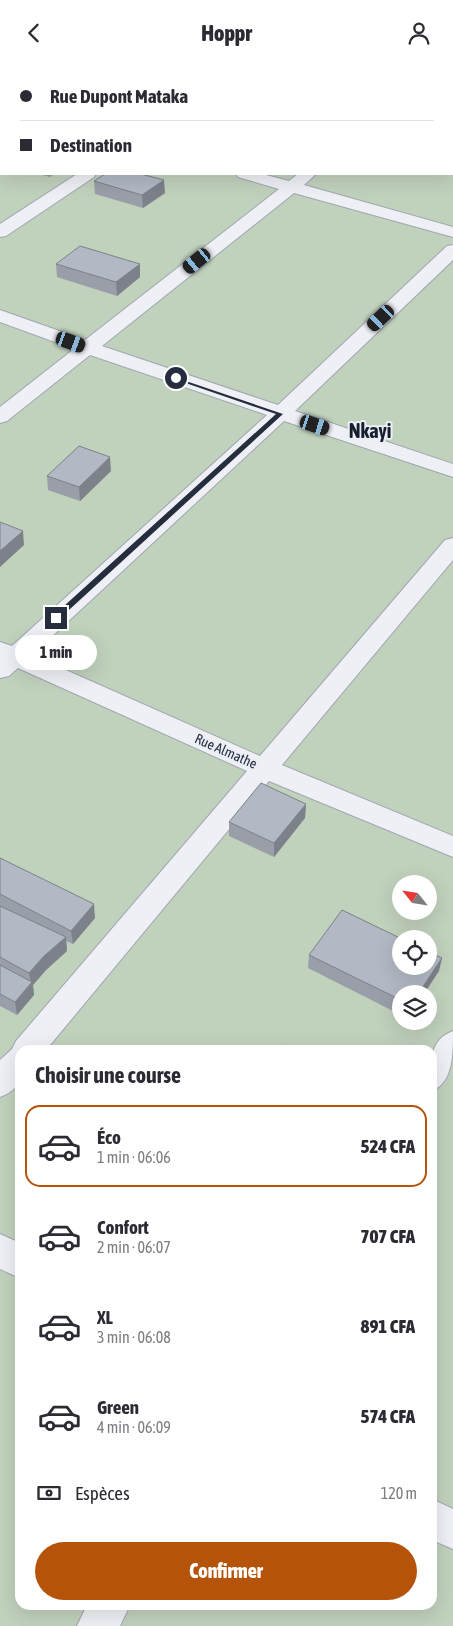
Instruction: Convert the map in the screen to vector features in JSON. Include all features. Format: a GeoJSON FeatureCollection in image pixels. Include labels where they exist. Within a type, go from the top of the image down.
{"type":"FeatureCollection","features":[{"type":"Feature","properties":{"kind":"street"},"geometry":{"type":"LineString","coordinates":[[0,232],[86,175]]}},
{"type":"Feature","properties":{"kind":"street"},"geometry":{"type":"LineString","coordinates":[[248,175],[453,232]]}},
{"type":"Feature","properties":{"kind":"street"},"geometry":{"type":"LineString","coordinates":[[0,417],[307,175]]}},
{"type":"Feature","properties":{"kind":"street"},"geometry":{"type":"LineString","coordinates":[[4,659],[280,414],[453,250]]}},
{"type":"Feature","properties":{"kind":"street"},"geometry":{"type":"LineString","coordinates":[[0,316],[280,414],[453,471]]}},
{"type":"Feature","properties":{"kind":"street"},"geometry":{"type":"LineString","coordinates":[[32,1045],[453,545]]}},
{"type":"Feature","properties":{"kind":"street","name":"Rue Almathe"},"geometry":{"type":"LineString","coordinates":[[4,659],[453,847]]}},
{"type":"Feature","properties":{"kind":"street"},"geometry":{"type":"LineString","coordinates":[[437,1069],[453,1044]]}},
{"type":"Feature","properties":{"kind":"street"},"geometry":{"type":"LineString","coordinates":[[0,1083],[15,1065]]}},
{"type":"Feature","properties":{"kind":"street"},"geometry":{"type":"LineString","coordinates":[[0,1250],[15,1259]]}},
{"type":"Feature","properties":{"kind":"street"},"geometry":{"type":"LineString","coordinates":[[437,1521],[453,1530]]}},
{"type":"Feature","properties":{"kind":"street"},"geometry":{"type":"LineString","coordinates":[[97,1626],[107,1610]]}},
{"type":"Feature","properties":{"kind":"green space"},"geometry":{"type":"Polygon","coordinates":[[[0,175],[453,175],[453,1626],[0,1626],[0,175]]]}},
{"type":"Feature","properties":{"kind":"building"},"geometry":{"type":"Polygon","coordinates":[[[103,175],[145,175],[164,180],[142,195],[94,181],[103,175]]]}},
{"type":"Feature","properties":{"kind":"building"},"geometry":{"type":"Polygon","coordinates":[[[80,246],[140,264],[116,282],[56,264],[80,246]]]}},
{"type":"Feature","properties":{"kind":"building"},"geometry":{"type":"Polygon","coordinates":[[[79,446],[110,457],[79,487],[47,476],[79,446]]]}},
{"type":"Feature","properties":{"kind":"building"},"geometry":{"type":"Polygon","coordinates":[[[0,522],[23,531],[0,551],[0,522]]]}},
{"type":"Feature","properties":{"kind":"building"},"geometry":{"type":"Polygon","coordinates":[[[261,783],[306,804],[274,843],[229,822],[261,783]]]}},
{"type":"Feature","properties":{"kind":"building"},"geometry":{"type":"Polygon","coordinates":[[[0,858],[94,904],[71,931],[0,894],[0,858]]]}},
{"type":"Feature","properties":{"kind":"building"},"geometry":{"type":"Polygon","coordinates":[[[0,906],[66,937],[44,956],[29,973],[0,957],[0,906]]]}},
{"type":"Feature","properties":{"kind":"building"},"geometry":{"type":"Polygon","coordinates":[[[342,910],[392,934],[392,975],[431,975],[424,985],[392,985],[392,996],[309,955],[342,910]]]}},
{"type":"Feature","properties":{"kind":"building"},"geometry":{"type":"Polygon","coordinates":[[[437,956],[442,958],[437,966],[437,956]]]}},
{"type":"Feature","properties":{"kind":"building"},"geometry":{"type":"Polygon","coordinates":[[[0,965],[32,982],[15,1002],[0,994],[0,965]]]}},
{"type":"Feature","properties":{"kind":"district","name":"Nkayi"},"geometry":{"type":"Point","coordinates":[370,430]}},
{"type":"Feature","properties":{"kind":"route"},"geometry":{"type":"LineString","coordinates":[[56,618],[280,414],[176,378]]}}]}
